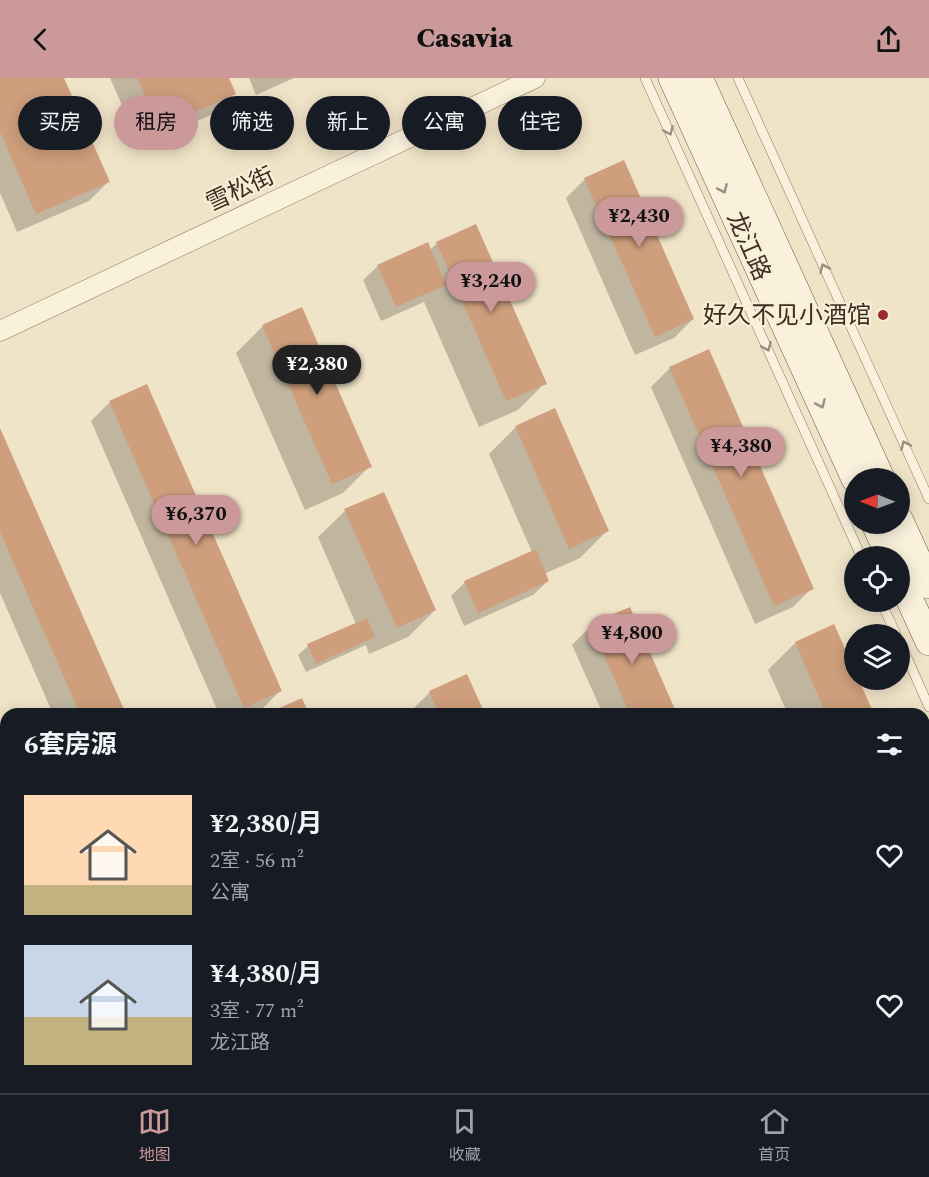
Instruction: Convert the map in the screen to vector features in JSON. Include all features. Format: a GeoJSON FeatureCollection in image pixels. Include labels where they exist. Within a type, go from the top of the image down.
{"type":"FeatureCollection","features":[{"type":"Feature","properties":{"kind":"street","name":"雪松街"},"geometry":{"type":"LineString","coordinates":[[0,331],[535,78]]}},
{"type":"Feature","properties":{"kind":"street","name":"龙江路"},"geometry":{"type":"LineString","coordinates":[[672,78],[850,468]]}},
{"type":"Feature","properties":{"kind":"street","name":"龙江路"},"geometry":{"type":"LineString","coordinates":[[699,78],[876,468]]}},
{"type":"Feature","properties":{"kind":"street"},"geometry":{"type":"LineString","coordinates":[[906,534],[929,585]]}},
{"type":"Feature","properties":{"kind":"street"},"geometry":{"type":"LineString","coordinates":[[910,600],[929,642]]}},
{"type":"Feature","properties":{"kind":"lane"},"geometry":{"type":"LineString","coordinates":[[645,78],[856,546]]}},
{"type":"Feature","properties":{"kind":"lane"},"geometry":{"type":"LineString","coordinates":[[738,78],[929,499]]}},
{"type":"Feature","properties":{"kind":"lane"},"geometry":{"type":"LineString","coordinates":[[910,664],[929,707]]}},
{"type":"Feature","properties":{"kind":"building"},"geometry":{"type":"Polygon","coordinates":[[[0,78],[64,78],[72,96],[18,96],[18,150],[96,150],[110,182],[36,214],[0,132],[0,78]]]}},
{"type":"Feature","properties":{"kind":"building"},"geometry":{"type":"Polygon","coordinates":[[[137,78],[229,78],[236,94],[210,96],[210,105],[198,111],[198,96],[145,96],[137,78]]]}},
{"type":"Feature","properties":{"kind":"building"},"geometry":{"type":"Polygon","coordinates":[[[624,160],[694,319],[655,337],[584,178],[624,160]]]}},
{"type":"Feature","properties":{"kind":"building"},"geometry":{"type":"Polygon","coordinates":[[[476,224],[547,384],[506,401],[436,242],[476,224]]]}},
{"type":"Feature","properties":{"kind":"building"},"geometry":{"type":"Polygon","coordinates":[[[428,242],[446,285],[396,307],[377,265],[428,242]]]}},
{"type":"Feature","properties":{"kind":"building"},"geometry":{"type":"Polygon","coordinates":[[[302,307],[372,467],[332,484],[262,325],[302,307]]]}},
{"type":"Feature","properties":{"kind":"building"},"geometry":{"type":"Polygon","coordinates":[[[709,349],[814,589],[774,606],[669,367],[709,349]]]}},
{"type":"Feature","properties":{"kind":"building"},"geometry":{"type":"Polygon","coordinates":[[[147,384],[282,691],[244,708],[109,401],[147,384]]]}},
{"type":"Feature","properties":{"kind":"building"},"geometry":{"type":"Polygon","coordinates":[[[555,408],[609,531],[569,549],[515,426],[555,408]]]}},
{"type":"Feature","properties":{"kind":"building"},"geometry":{"type":"Polygon","coordinates":[[[0,428],[123,708],[77,708],[0,532],[0,428]]]}},
{"type":"Feature","properties":{"kind":"building"},"geometry":{"type":"Polygon","coordinates":[[[384,492],[436,610],[397,628],[344,509],[384,492]]]}},
{"type":"Feature","properties":{"kind":"building"},"geometry":{"type":"Polygon","coordinates":[[[536,549],[549,581],[478,613],[464,581],[536,549]]]}},
{"type":"Feature","properties":{"kind":"building"},"geometry":{"type":"Polygon","coordinates":[[[630,607],[674,708],[627,708],[590,624],[630,607]]]}},
{"type":"Feature","properties":{"kind":"building"},"geometry":{"type":"Polygon","coordinates":[[[367,618],[375,637],[316,664],[307,644],[367,618]]]}},
{"type":"Feature","properties":{"kind":"building"},"geometry":{"type":"Polygon","coordinates":[[[834,624],[844,646],[844,690],[863,690],[871,708],[823,708],[795,642],[834,624]]]}},
{"type":"Feature","properties":{"kind":"building"},"geometry":{"type":"Polygon","coordinates":[[[467,674],[482,708],[436,708],[429,691],[467,674]]]}},
{"type":"Feature","properties":{"kind":"building"},"geometry":{"type":"Polygon","coordinates":[[[302,698],[306,708],[280,708],[302,698]]]}},
{"type":"Feature","properties":{"kind":"place","name":"好久不见小酒馆"},"geometry":{"type":"Point","coordinates":[883,315]}}]}
